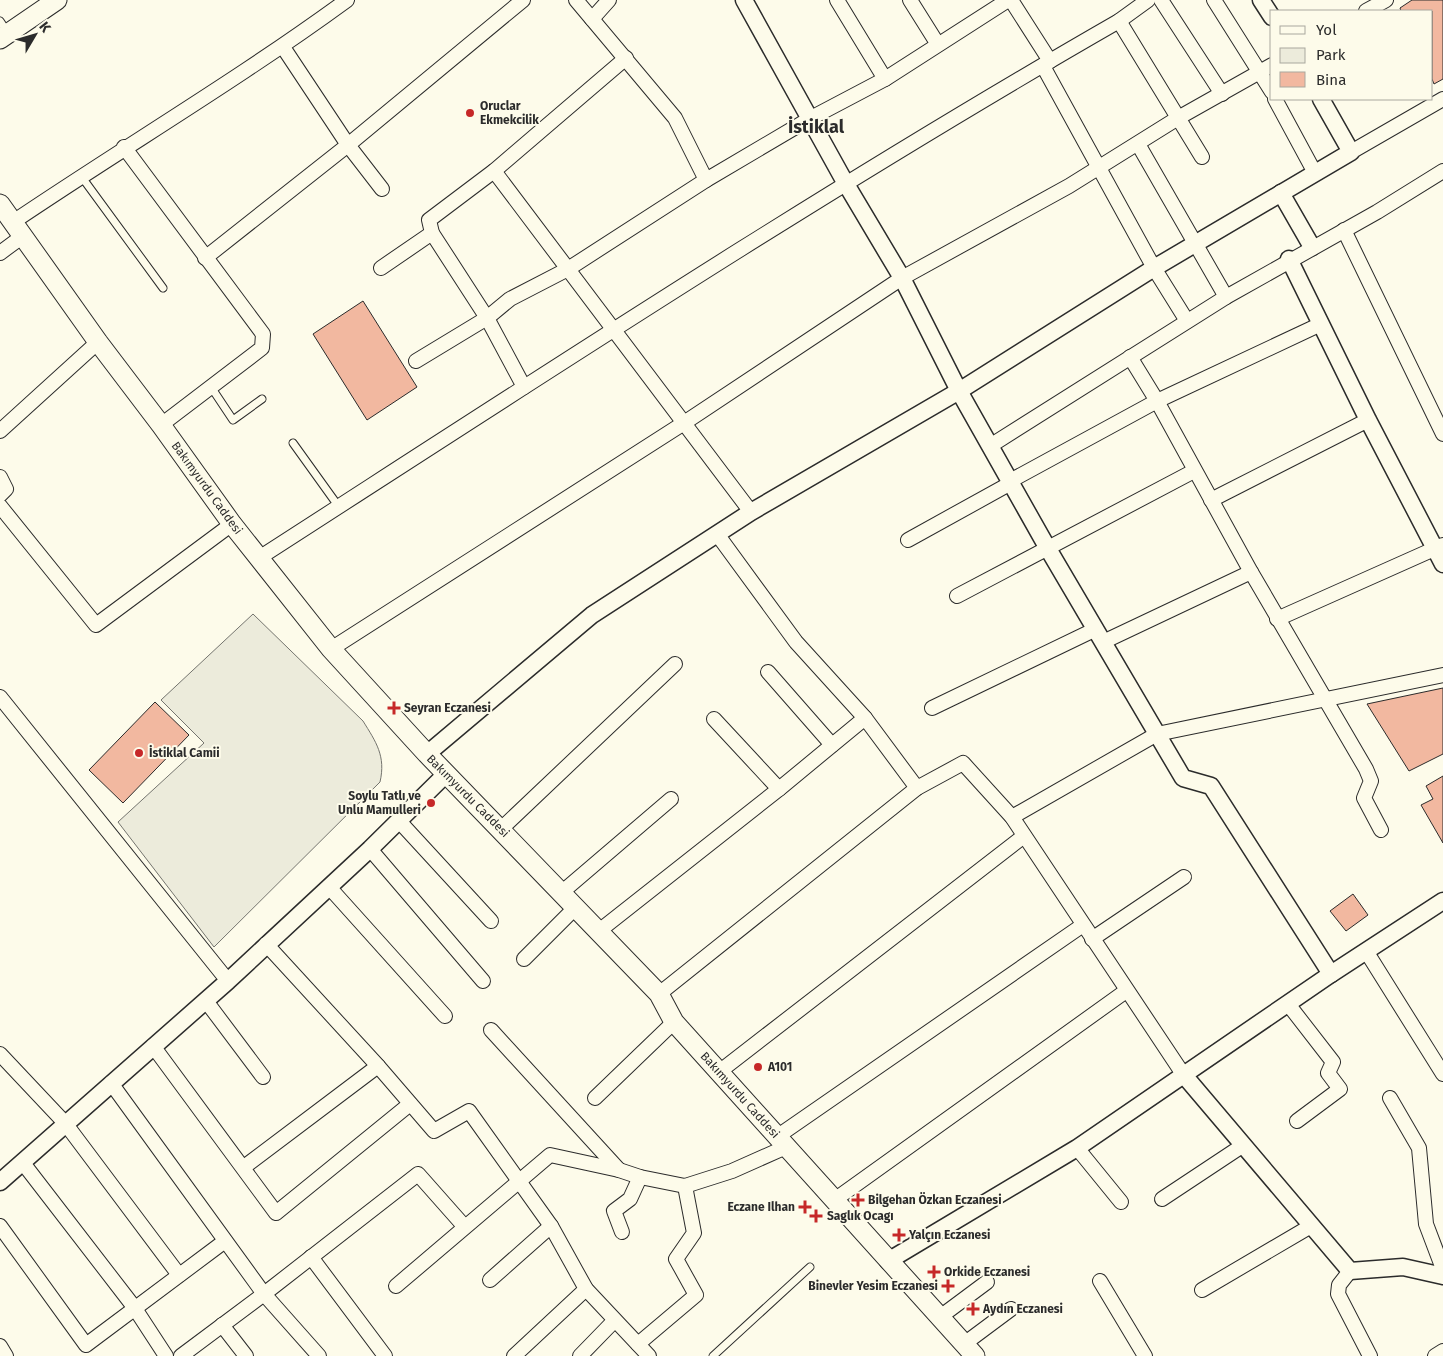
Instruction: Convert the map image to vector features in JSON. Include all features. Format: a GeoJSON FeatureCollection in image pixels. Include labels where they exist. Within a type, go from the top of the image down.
{"type":"FeatureCollection","features":[{"type":"Feature","properties":{"kind":"main road"},"geometry":{"type":"LineString","coordinates":[[3,31],[58,0]]}},
{"type":"Feature","properties":{"kind":"main road","name":"Bakımyurdu Caddesi"},"geometry":{"type":"LineString","coordinates":[[0,204],[98,342],[161,425],[232,524],[332,649],[427,754],[659,994],[674,1022],[833,1201],[970,1350]]}},
{"type":"Feature","properties":{"kind":"street"},"geometry":{"type":"LineString","coordinates":[[0,253],[18,229],[81,176],[283,47],[347,0]]}},
{"type":"Feature","properties":{"kind":"street"},"geometry":{"type":"LineString","coordinates":[[205,258],[348,145],[523,0]]}},
{"type":"Feature","properties":{"kind":"street"},"geometry":{"type":"LineString","coordinates":[[576,0],[675,118],[706,180]]}},
{"type":"Feature","properties":{"kind":"street"},"geometry":{"type":"LineString","coordinates":[[592,19],[609,0]]}},
{"type":"Feature","properties":{"kind":"street"},"geometry":{"type":"LineString","coordinates":[[744,0],[846,184],[902,278],[959,391],[990,446],[1183,778],[1211,786],[1331,974]]}},
{"type":"Feature","properties":{"kind":"street"},"geometry":{"type":"LineString","coordinates":[[837,0],[885,79]]}},
{"type":"Feature","properties":{"kind":"street"},"geometry":{"type":"LineString","coordinates":[[910,0],[937,43]]}},
{"type":"Feature","properties":{"kind":"street"},"geometry":{"type":"LineString","coordinates":[[416,361],[487,318],[510,299],[568,269],[706,180],[811,118],[885,79],[937,43],[1009,0],[1046,64],[1097,167],[1154,268],[1187,321]]}},
{"type":"Feature","properties":{"kind":"street"},"geometry":{"type":"LineString","coordinates":[[1161,0],[1222,94]]}},
{"type":"Feature","properties":{"kind":"street"},"geometry":{"type":"LineString","coordinates":[[1214,0],[1266,68],[1270,84]]}},
{"type":"Feature","properties":{"kind":"street"},"geometry":{"type":"LineString","coordinates":[[1261,0],[1270,14]]}},
{"type":"Feature","properties":{"kind":"street"},"geometry":{"type":"LineString","coordinates":[[259,558],[524,387],[846,184],[1119,21],[1140,2]]}},
{"type":"Feature","properties":{"kind":"street"},"geometry":{"type":"LineString","coordinates":[[1368,10],[1383,4]]}},
{"type":"Feature","properties":{"kind":"street"},"geometry":{"type":"LineString","coordinates":[[1119,21],[1202,156]]}},
{"type":"Feature","properties":{"kind":"street"},"geometry":{"type":"LineString","coordinates":[[283,47],[348,145],[382,189]]}},
{"type":"Feature","properties":{"kind":"street"},"geometry":{"type":"LineString","coordinates":[[524,387],[487,318],[432,232],[429,220],[494,171],[626,58]]}},
{"type":"Feature","properties":{"kind":"street"},"geometry":{"type":"LineString","coordinates":[[332,649],[684,423],[902,278],[1069,186],[1178,118],[1266,68]]}},
{"type":"Feature","properties":{"kind":"street"},"geometry":{"type":"LineString","coordinates":[[427,754],[592,615],[751,512],[959,391],[1154,268],[1351,152],[1422,104],[1443,99]]}},
{"type":"Feature","properties":{"kind":"street"},"geometry":{"type":"LineString","coordinates":[[1276,100],[1316,172]]}},
{"type":"Feature","properties":{"kind":"street"},"geometry":{"type":"LineString","coordinates":[[1322,100],[1351,152]]}},
{"type":"Feature","properties":{"kind":"street"},"geometry":{"type":"LineString","coordinates":[[1138,144],[1226,297]]}},
{"type":"Feature","properties":{"kind":"street"},"geometry":{"type":"LineString","coordinates":[[124,147],[263,334],[262,348],[161,425]]}},
{"type":"Feature","properties":{"kind":"street"},"geometry":{"type":"LineString","coordinates":[[494,171],[751,512]]}},
{"type":"Feature","properties":{"kind":"street"},"geometry":{"type":"LineString","coordinates":[[990,446],[1226,297],[1443,171]]}},
{"type":"Feature","properties":{"kind":"street"},"geometry":{"type":"LineString","coordinates":[[1281,193],[1312,247]]}},
{"type":"Feature","properties":{"kind":"street"},"geometry":{"type":"LineString","coordinates":[[1344,230],[1443,434]]}},
{"type":"Feature","properties":{"kind":"street"},"geometry":{"type":"LineString","coordinates":[[381,268],[432,232]]}},
{"type":"Feature","properties":{"kind":"street"},"geometry":{"type":"LineString","coordinates":[[1289,259],[1368,420],[1439,547],[1443,564]]}},
{"type":"Feature","properties":{"kind":"street"},"geometry":{"type":"LineString","coordinates":[[908,540],[1157,400],[1321,324]]}},
{"type":"Feature","properties":{"kind":"street"},"geometry":{"type":"LineString","coordinates":[[0,430],[98,342]]}},
{"type":"Feature","properties":{"kind":"street"},"geometry":{"type":"LineString","coordinates":[[1130,357],[1157,400],[1194,471],[1251,572],[1366,769],[1371,781],[1364,798],[1381,830]]}},
{"type":"Feature","properties":{"kind":"street"},"geometry":{"type":"LineString","coordinates":[[1211,500],[1368,420]]}},
{"type":"Feature","properties":{"kind":"street"},"geometry":{"type":"LineString","coordinates":[[957,596],[1194,471]]}},
{"type":"Feature","properties":{"kind":"street"},"geometry":{"type":"LineString","coordinates":[[0,477],[6,489],[0,495]]}},
{"type":"Feature","properties":{"kind":"street"},"geometry":{"type":"LineString","coordinates":[[0,506],[96,625],[232,524]]}},
{"type":"Feature","properties":{"kind":"street"},"geometry":{"type":"LineString","coordinates":[[717,534],[796,642],[865,718],[918,788]]}},
{"type":"Feature","properties":{"kind":"street"},"geometry":{"type":"LineString","coordinates":[[1278,619],[1439,547]]}},
{"type":"Feature","properties":{"kind":"street"},"geometry":{"type":"LineString","coordinates":[[932,708],[1251,572]]}},
{"type":"Feature","properties":{"kind":"street"},"geometry":{"type":"LineString","coordinates":[[501,829],[675,664]]}},
{"type":"Feature","properties":{"kind":"street"},"geometry":{"type":"LineString","coordinates":[[768,672],[832,745]]}},
{"type":"Feature","properties":{"kind":"street"},"geometry":{"type":"LineString","coordinates":[[1012,817],[1157,734],[1443,675]]}},
{"type":"Feature","properties":{"kind":"street"},"geometry":{"type":"LineString","coordinates":[[0,697],[228,981]]}},
{"type":"Feature","properties":{"kind":"street"},"geometry":{"type":"LineString","coordinates":[[599,931],[779,789],[865,718]]}},
{"type":"Feature","properties":{"kind":"street"},"geometry":{"type":"LineString","coordinates":[[714,719],[779,789]]}},
{"type":"Feature","properties":{"kind":"street"},"geometry":{"type":"LineString","coordinates":[[659,994],[918,788],[963,763],[1012,817],[1183,1074],[1242,1146],[1350,1271]]}},
{"type":"Feature","properties":{"kind":"street"},"geometry":{"type":"LineString","coordinates":[[2,1177],[23,1163],[65,1123],[228,981],[370,849],[446,774]]}},
{"type":"Feature","properties":{"kind":"street"},"geometry":{"type":"LineString","coordinates":[[561,893],[671,799]]}},
{"type":"Feature","properties":{"kind":"street"},"geometry":{"type":"LineString","coordinates":[[399,821],[491,921]]}},
{"type":"Feature","properties":{"kind":"street"},"geometry":{"type":"LineString","coordinates":[[719,1072],[1024,836]]}},
{"type":"Feature","properties":{"kind":"street"},"geometry":{"type":"LineString","coordinates":[[370,849],[483,981]]}},
{"type":"Feature","properties":{"kind":"street"},"geometry":{"type":"LineString","coordinates":[[1092,939],[1184,877]]}},
{"type":"Feature","properties":{"kind":"street"},"geometry":{"type":"LineString","coordinates":[[328,887],[445,1016]]}},
{"type":"Feature","properties":{"kind":"street"},"geometry":{"type":"LineString","coordinates":[[888,1261],[1077,1148],[1366,950],[1443,901]]}},
{"type":"Feature","properties":{"kind":"street"},"geometry":{"type":"LineString","coordinates":[[524,959],[576,907]]}},
{"type":"Feature","properties":{"kind":"street"},"geometry":{"type":"LineString","coordinates":[[396,1286],[464,1226],[550,1155],[619,1170],[640,1178],[685,1186],[732,1171],[782,1142],[1083,925]]}},
{"type":"Feature","properties":{"kind":"street"},"geometry":{"type":"LineString","coordinates":[[266,944],[378,1066],[434,1131],[469,1111],[551,1226],[586,1289],[614,1321],[649,1356]]}},
{"type":"Feature","properties":{"kind":"street"},"geometry":{"type":"LineString","coordinates":[[1366,950],[1443,1074]]}},
{"type":"Feature","properties":{"kind":"street"},"geometry":{"type":"LineString","coordinates":[[833,1201],[1126,990]]}},
{"type":"Feature","properties":{"kind":"street"},"geometry":{"type":"LineString","coordinates":[[206,1000],[263,1077]]}},
{"type":"Feature","properties":{"kind":"street"},"geometry":{"type":"LineString","coordinates":[[1288,1004],[1333,1062],[1328,1073],[1340,1088],[1297,1121]]}},
{"type":"Feature","properties":{"kind":"street"},"geometry":{"type":"LineString","coordinates":[[596,1098],[674,1022]]}},
{"type":"Feature","properties":{"kind":"street"},"geometry":{"type":"LineString","coordinates":[[491,1030],[619,1170]]}},
{"type":"Feature","properties":{"kind":"street"},"geometry":{"type":"LineString","coordinates":[[153,1046],[244,1167],[276,1213],[410,1104]]}},
{"type":"Feature","properties":{"kind":"street"},"geometry":{"type":"LineString","coordinates":[[0,1054],[65,1123],[179,1275]]}},
{"type":"Feature","properties":{"kind":"street"},"geometry":{"type":"LineString","coordinates":[[244,1167],[378,1066]]}},
{"type":"Feature","properties":{"kind":"street"},"geometry":{"type":"LineString","coordinates":[[111,1083],[264,1294],[319,1356]]}},
{"type":"Feature","properties":{"kind":"street"},"geometry":{"type":"LineString","coordinates":[[1390,1098],[1419,1148],[1426,1224],[1443,1269]]}},
{"type":"Feature","properties":{"kind":"street"},"geometry":{"type":"LineString","coordinates":[[1162,1199],[1242,1146]]}},
{"type":"Feature","properties":{"kind":"street"},"geometry":{"type":"LineString","coordinates":[[1077,1148],[1121,1202]]}},
{"type":"Feature","properties":{"kind":"street"},"geometry":{"type":"LineString","coordinates":[[23,1163],[134,1307],[166,1356]]}},
{"type":"Feature","properties":{"kind":"street"},"geometry":{"type":"LineString","coordinates":[[181,1356],[418,1174],[464,1226]]}},
{"type":"Feature","properties":{"kind":"street"},"geometry":{"type":"LineString","coordinates":[[622,1232],[614,1211],[630,1199],[640,1178]]}},
{"type":"Feature","properties":{"kind":"street"},"geometry":{"type":"LineString","coordinates":[[638,1344],[696,1295],[676,1259],[694,1233],[685,1186]]}},
{"type":"Feature","properties":{"kind":"street"},"geometry":{"type":"LineString","coordinates":[[0,1226],[86,1346],[134,1307],[225,1241]]}},
{"type":"Feature","properties":{"kind":"street"},"geometry":{"type":"LineString","coordinates":[[490,1280],[551,1226]]}},
{"type":"Feature","properties":{"kind":"street"},"geometry":{"type":"LineString","coordinates":[[1202,1290],[1311,1226]]}},
{"type":"Feature","properties":{"kind":"street"},"geometry":{"type":"LineString","coordinates":[[311,1257],[385,1356]]}},
{"type":"Feature","properties":{"kind":"street"},"geometry":{"type":"LineString","coordinates":[[1370,1356],[1338,1294],[1339,1285],[1350,1271],[1404,1267],[1443,1276]]}},
{"type":"Feature","properties":{"kind":"street"},"geometry":{"type":"LineString","coordinates":[[940,1317],[987,1282]]}},
{"type":"Feature","properties":{"kind":"street"},"geometry":{"type":"LineString","coordinates":[[1100,1282],[1145,1356]]}},
{"type":"Feature","properties":{"kind":"street"},"geometry":{"type":"LineString","coordinates":[[514,1356],[586,1289]]}},
{"type":"Feature","properties":{"kind":"street"},"geometry":{"type":"LineString","coordinates":[[970,1350],[1011,1309]]}},
{"type":"Feature","properties":{"kind":"street"},"geometry":{"type":"LineString","coordinates":[[580,1356],[614,1321]]}},
{"type":"Feature","properties":{"kind":"street"},"geometry":{"type":"LineString","coordinates":[[222,1325],[246,1356]]}},
{"type":"Feature","properties":{"kind":"street"},"geometry":{"type":"LineString","coordinates":[[0,1346],[6,1356]]}},
{"type":"Feature","properties":{"kind":"street"},"geometry":{"type":"LineString","coordinates":[[1435,1356],[1443,1351]]}},
{"type":"Feature","properties":{"kind":"lane"},"geometry":{"type":"LineString","coordinates":[[81,176],[163,288]]}},
{"type":"Feature","properties":{"kind":"lane"},"geometry":{"type":"LineString","coordinates":[[211,387],[233,420],[262,399]]}},
{"type":"Feature","properties":{"kind":"lane"},"geometry":{"type":"LineString","coordinates":[[293,443],[339,506]]}},
{"type":"Feature","properties":{"kind":"lane"},"geometry":{"type":"LineString","coordinates":[[713,1356],[810,1267]]}},
{"type":"Feature","properties":{"kind":"green space"},"geometry":{"type":"Polygon","coordinates":[[[253,614],[363,721],[379,750],[382,773],[380,782],[214,947],[118,822],[204,743],[161,700],[253,614]]]}},
{"type":"Feature","properties":{"kind":"building"},"geometry":{"type":"Polygon","coordinates":[[[1412,0],[1443,0],[1443,79],[1434,84],[1433,10],[1401,10],[1400,8],[1412,0]]]}},
{"type":"Feature","properties":{"kind":"building"},"geometry":{"type":"Polygon","coordinates":[[[363,301],[417,387],[367,420],[313,334],[363,301]]]}},
{"type":"Feature","properties":{"kind":"building"},"geometry":{"type":"Polygon","coordinates":[[[1443,688],[1443,754],[1409,771],[1367,704],[1443,688]]]}},
{"type":"Feature","properties":{"kind":"building","name":"İstiklal Camii"},"geometry":{"type":"Polygon","coordinates":[[[155,702],[189,735],[123,803],[89,770],[155,702]]]}},
{"type":"Feature","properties":{"kind":"building"},"geometry":{"type":"Polygon","coordinates":[[[1443,776],[1443,843],[1421,805],[1433,799],[1426,786],[1443,776]]]}},
{"type":"Feature","properties":{"kind":"building"},"geometry":{"type":"Polygon","coordinates":[[[1353,894],[1368,915],[1346,931],[1330,911],[1353,894]]]}},
{"type":"Feature","properties":{"kind":"place","name":"Oruclar Ekmekcilik"},"geometry":{"type":"Point","coordinates":[470,113]}},
{"type":"Feature","properties":{"kind":"place","name":"Seyran Eczanesi"},"geometry":{"type":"Point","coordinates":[394,708]}},
{"type":"Feature","properties":{"kind":"place","name":"İstiklal Camii"},"geometry":{"type":"Point","coordinates":[139,753]}},
{"type":"Feature","properties":{"kind":"place","name":"Soylu Tatlı ve Unlu Mamulleri"},"geometry":{"type":"Point","coordinates":[431,803]}},
{"type":"Feature","properties":{"kind":"place","name":"A101"},"geometry":{"type":"Point","coordinates":[758,1067]}},
{"type":"Feature","properties":{"kind":"place","name":"Bilgehan Özkan Eczanesi"},"geometry":{"type":"Point","coordinates":[858,1200]}},
{"type":"Feature","properties":{"kind":"place","name":"Eczane Ilhan"},"geometry":{"type":"Point","coordinates":[805,1207]}},
{"type":"Feature","properties":{"kind":"place","name":"Saglık Ocagı"},"geometry":{"type":"Point","coordinates":[816,1216]}},
{"type":"Feature","properties":{"kind":"place","name":"Yalçın Eczanesi"},"geometry":{"type":"Point","coordinates":[899,1235]}},
{"type":"Feature","properties":{"kind":"place","name":"Orkide Eczanesi"},"geometry":{"type":"Point","coordinates":[934,1272]}},
{"type":"Feature","properties":{"kind":"place","name":"Binevler Yesim Eczanesi"},"geometry":{"type":"Point","coordinates":[948,1286]}},
{"type":"Feature","properties":{"kind":"place","name":"Aydın Eczanesi"},"geometry":{"type":"Point","coordinates":[973,1309]}},
{"type":"Feature","properties":{"kind":"district","name":"İstiklal"},"geometry":{"type":"Point","coordinates":[816,127]}}]}
